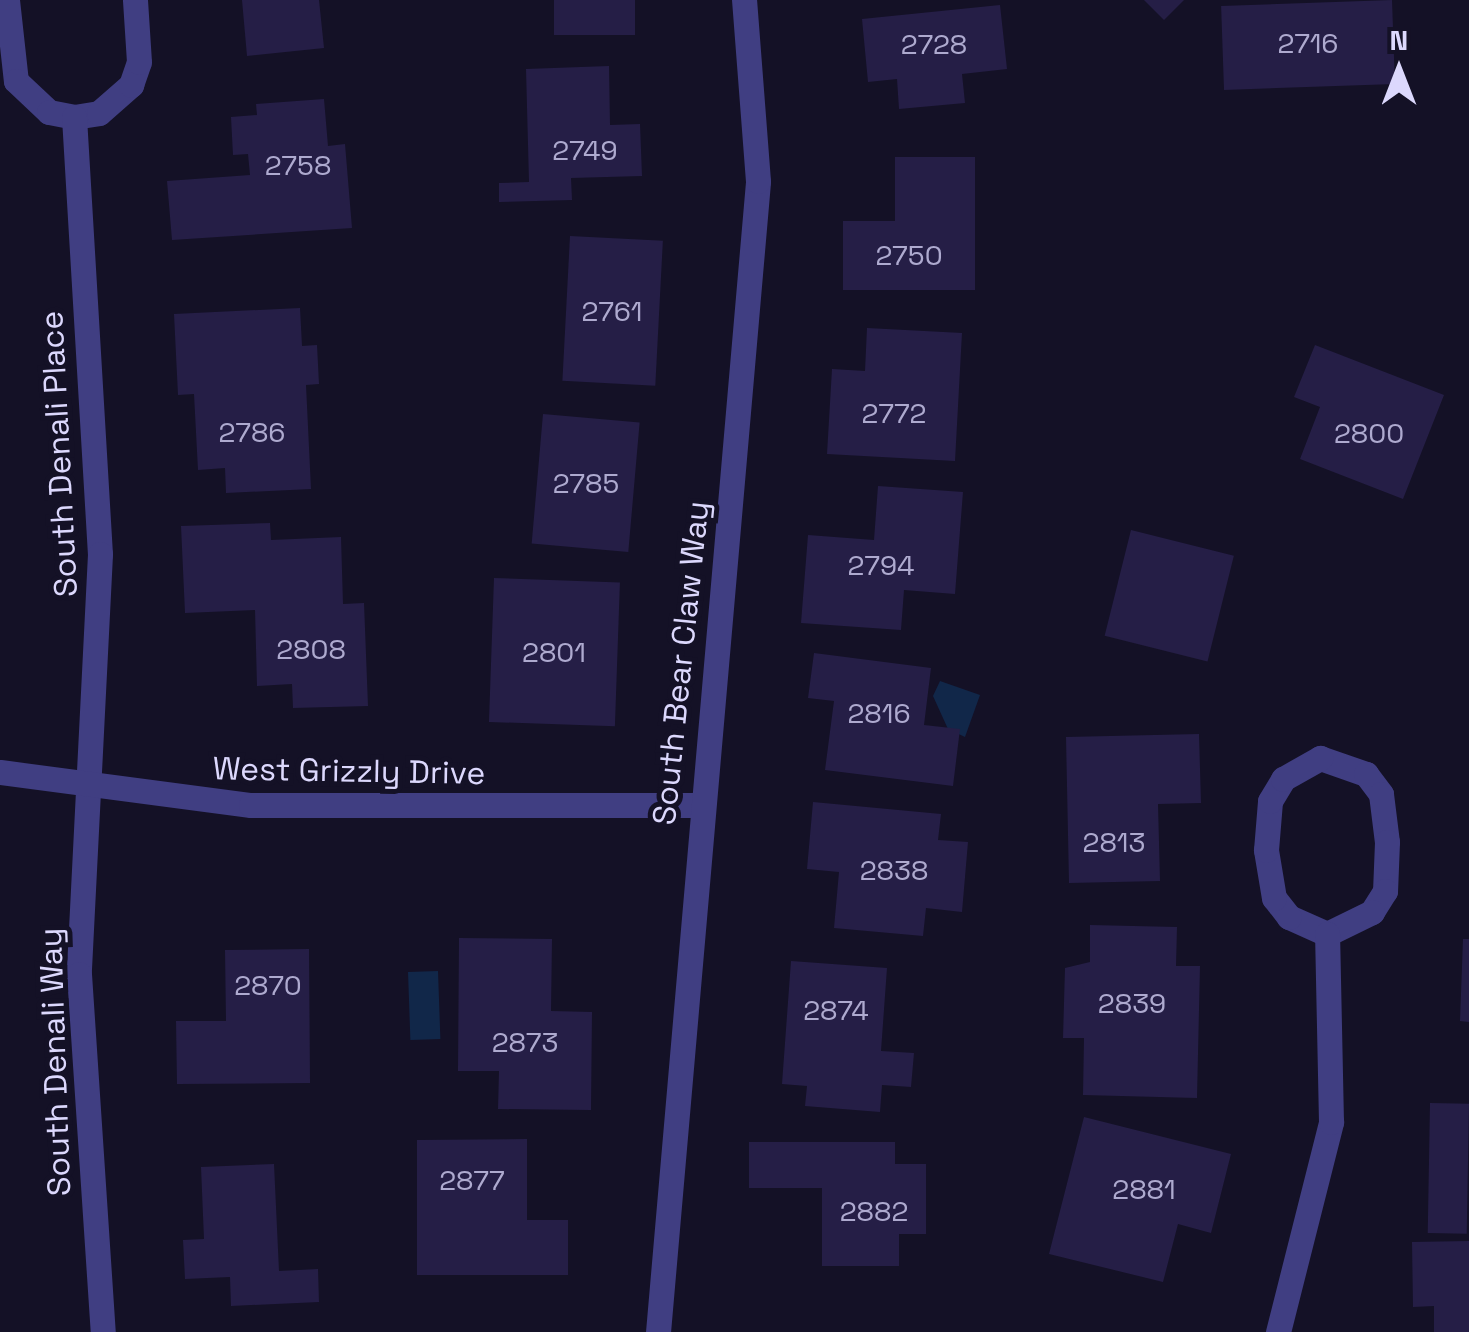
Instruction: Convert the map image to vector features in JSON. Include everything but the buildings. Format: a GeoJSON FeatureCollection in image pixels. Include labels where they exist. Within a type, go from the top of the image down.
{"type":"FeatureCollection","features":[{"type":"Feature","properties":{"kind":"street"},"geometry":{"type":"LineString","coordinates":[[8,0],[16,82],[49,112],[74,117],[98,113],[131,85],[139,62],[135,0]]}},
{"type":"Feature","properties":{"kind":"street","name":"South Bear Claw Way"},"geometry":{"type":"LineString","coordinates":[[658,1332],[698,806],[758,182],[744,0]]}},
{"type":"Feature","properties":{"kind":"street","name":"South Denali Place"},"geometry":{"type":"LineString","coordinates":[[74,117],[100,554],[90,788]]}},
{"type":"Feature","properties":{"kind":"street"},"geometry":{"type":"LineString","coordinates":[[1320,758],[1366,774],[1382,794],[1386,842],[1384,890],[1372,912],[1327,934],[1289,917],[1274,898],[1266,850],[1276,790],[1320,758]]}},
{"type":"Feature","properties":{"kind":"street","name":"West Grizzly Drive"},"geometry":{"type":"LineString","coordinates":[[0,772],[90,788],[332,808],[698,806]]}},
{"type":"Feature","properties":{"kind":"street","name":"South Denali Way"},"geometry":{"type":"LineString","coordinates":[[90,788],[81,1048],[103,1332]]}},
{"type":"Feature","properties":{"kind":"street"},"geometry":{"type":"LineString","coordinates":[[1278,1332],[1331,1122],[1327,934]]}},
{"type":"Feature","properties":{"kind":"water"},"geometry":{"type":"Polygon","coordinates":[[[940,681],[980,695],[965,737],[948,729],[933,696],[940,681]]]}},
{"type":"Feature","properties":{"kind":"water"},"geometry":{"type":"Polygon","coordinates":[[[438,971],[440,1039],[410,1040],[408,972],[438,971]]]}}]}
